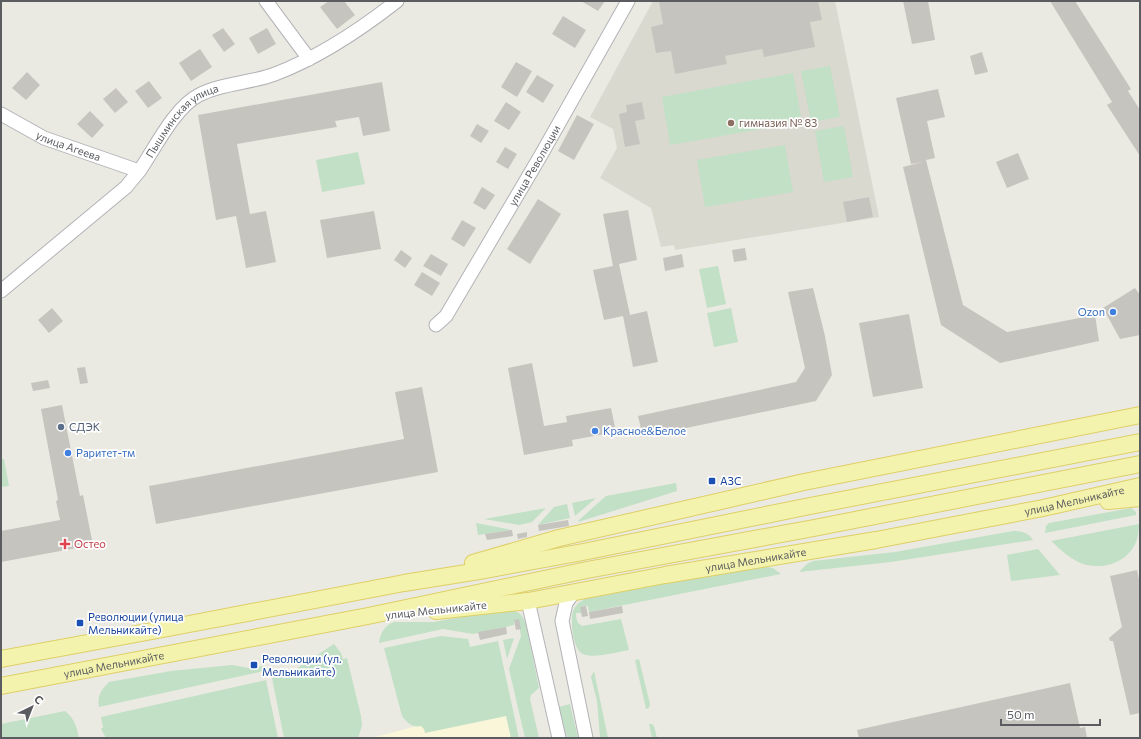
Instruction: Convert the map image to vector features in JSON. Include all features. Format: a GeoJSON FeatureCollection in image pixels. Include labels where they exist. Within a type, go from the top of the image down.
{"type":"FeatureCollection","features":[{"type":"Feature","properties":{"kind":"main road"},"geometry":{"type":"LineString","coordinates":[[404,582],[559,538],[804,482],[1140,415]]}},
{"type":"Feature","properties":{"kind":"main road"},"geometry":{"type":"LineString","coordinates":[[1,659],[404,582],[479,571],[583,552],[1140,442]]}},
{"type":"Feature","properties":{"kind":"main road","name":"улица Мельникайте"},"geometry":{"type":"LineString","coordinates":[[8,684],[179,653],[368,616],[587,570],[814,528],[1140,464]]}},
{"type":"Feature","properties":{"kind":"main road","name":"улица Мельникайте"},"geometry":{"type":"LineString","coordinates":[[368,616],[434,612],[528,601],[665,575],[876,540],[1043,508],[1140,486]]}},
{"type":"Feature","properties":{"kind":"main road"},"geometry":{"type":"LineString","coordinates":[[1043,508],[1140,498]]}},
{"type":"Feature","properties":{"kind":"main road"},"geometry":{"type":"LineString","coordinates":[[1,692],[8,684]]}},
{"type":"Feature","properties":{"kind":"street"},"geometry":{"type":"LineString","coordinates":[[266,1],[309,59]]}},
{"type":"Feature","properties":{"kind":"street","name":"Пышминская улица"},"geometry":{"type":"LineString","coordinates":[[1,291],[126,187],[139,171],[182,109],[199,95],[274,74],[309,59],[340,42],[398,1]]}},
{"type":"Feature","properties":{"kind":"street","name":"улица Революции"},"geometry":{"type":"LineString","coordinates":[[436,325],[446,316],[541,155],[628,1]]}},
{"type":"Feature","properties":{"kind":"street","name":"улица Агеева"},"geometry":{"type":"LineString","coordinates":[[1,114],[44,138],[139,171]]}},
{"type":"Feature","properties":{"kind":"street"},"geometry":{"type":"LineString","coordinates":[[574,592],[566,603],[562,621],[586,738]]}},
{"type":"Feature","properties":{"kind":"street"},"geometry":{"type":"LineString","coordinates":[[528,601],[559,738]]}},
{"type":"Feature","properties":{"kind":"shaded area","name":"гимназия № 83"},"geometry":{"type":"Polygon","coordinates":[[[653,1],[835,1],[879,217],[675,250],[674,245],[661,247],[651,208],[600,178],[617,148],[613,129],[590,117],[653,1]]]}},
{"type":"Feature","properties":{"kind":"shaded area"},"geometry":{"type":"Polygon","coordinates":[[[511,706],[518,738],[371,738],[425,724],[511,706]]]}},
{"type":"Feature","properties":{"kind":"green space"},"geometry":{"type":"Polygon","coordinates":[[[830,66],[840,117],[811,122],[801,71],[830,66]]]}},
{"type":"Feature","properties":{"kind":"green space"},"geometry":{"type":"Polygon","coordinates":[[[793,73],[802,122],[670,145],[662,97],[793,73]]]}},
{"type":"Feature","properties":{"kind":"green space"},"geometry":{"type":"Polygon","coordinates":[[[844,126],[853,177],[824,182],[815,131],[844,126]]]}},
{"type":"Feature","properties":{"kind":"green space"},"geometry":{"type":"Polygon","coordinates":[[[785,145],[793,192],[705,207],[697,160],[785,145]]]}},
{"type":"Feature","properties":{"kind":"green space"},"geometry":{"type":"Polygon","coordinates":[[[358,152],[365,184],[322,192],[316,160],[358,152]]]}},
{"type":"Feature","properties":{"kind":"green space"},"geometry":{"type":"Polygon","coordinates":[[[718,266],[726,304],[707,308],[699,269],[718,266]]]}},
{"type":"Feature","properties":{"kind":"green space"},"geometry":{"type":"Polygon","coordinates":[[[731,308],[738,342],[714,347],[707,313],[731,308]]]}},
{"type":"Feature","properties":{"kind":"green space"},"geometry":{"type":"Polygon","coordinates":[[[1,459],[4,459],[9,486],[1,487],[1,459]]]}},
{"type":"Feature","properties":{"kind":"green space"},"geometry":{"type":"Polygon","coordinates":[[[676,483],[677,491],[578,522],[606,496],[676,483]]]}},
{"type":"Feature","properties":{"kind":"green space"},"geometry":{"type":"Polygon","coordinates":[[[596,498],[575,516],[572,503],[596,498]]]}},
{"type":"Feature","properties":{"kind":"green space"},"geometry":{"type":"Polygon","coordinates":[[[567,504],[570,518],[538,525],[554,507],[567,504]]]}},
{"type":"Feature","properties":{"kind":"green space"},"geometry":{"type":"Polygon","coordinates":[[[546,508],[532,522],[519,525],[484,519],[546,508]]]}},
{"type":"Feature","properties":{"kind":"green space"},"geometry":{"type":"Polygon","coordinates":[[[1131,508],[1136,512],[1136,515],[1045,533],[1046,526],[1049,523],[1131,508]]]}},
{"type":"Feature","properties":{"kind":"green space"},"geometry":{"type":"Polygon","coordinates":[[[476,523],[512,530],[478,535],[476,523]]]}},
{"type":"Feature","properties":{"kind":"green space"},"geometry":{"type":"Polygon","coordinates":[[[1139,524],[1136,542],[1132,549],[1121,560],[1107,565],[1091,566],[1078,562],[1051,541],[1139,524]]]}},
{"type":"Feature","properties":{"kind":"green space"},"geometry":{"type":"Polygon","coordinates":[[[1013,531],[1025,533],[1033,540],[891,562],[799,572],[807,564],[813,561],[895,552],[1013,531]]]}},
{"type":"Feature","properties":{"kind":"green space"},"geometry":{"type":"Polygon","coordinates":[[[1038,549],[1060,575],[1011,581],[1007,555],[1038,549]]]}},
{"type":"Feature","properties":{"kind":"green space"},"geometry":{"type":"Polygon","coordinates":[[[767,567],[773,568],[781,574],[589,612],[588,606],[581,607],[582,613],[576,613],[576,615],[578,622],[582,626],[621,619],[629,650],[593,656],[583,654],[577,647],[572,628],[573,611],[578,604],[591,596],[767,567]]]}},
{"type":"Feature","properties":{"kind":"green space"},"geometry":{"type":"Polygon","coordinates":[[[502,609],[517,612],[522,616],[526,624],[539,688],[531,695],[530,699],[539,738],[525,738],[509,669],[521,636],[518,620],[514,621],[514,625],[473,634],[443,629],[379,643],[380,636],[384,630],[388,625],[394,622],[434,622],[502,609]]]}},
{"type":"Feature","properties":{"kind":"green space"},"geometry":{"type":"Polygon","coordinates":[[[441,636],[468,639],[470,647],[498,641],[519,738],[511,738],[506,716],[425,733],[421,726],[413,726],[404,719],[384,648],[441,636]]]}},
{"type":"Feature","properties":{"kind":"green space"},"geometry":{"type":"Polygon","coordinates":[[[514,638],[507,659],[503,640],[514,638]]]}},
{"type":"Feature","properties":{"kind":"green space"},"geometry":{"type":"Polygon","coordinates":[[[334,644],[341,653],[343,659],[347,658],[361,716],[362,726],[358,738],[284,738],[272,678],[290,673],[334,644]]]}},
{"type":"Feature","properties":{"kind":"green space"},"geometry":{"type":"Polygon","coordinates":[[[639,659],[650,704],[649,708],[646,709],[635,660],[639,659]]]}},
{"type":"Feature","properties":{"kind":"green space"},"geometry":{"type":"Polygon","coordinates":[[[232,665],[249,668],[263,666],[264,671],[99,707],[100,693],[109,682],[171,671],[232,665]]]}},
{"type":"Feature","properties":{"kind":"green space"},"geometry":{"type":"Polygon","coordinates":[[[594,671],[608,738],[600,738],[597,701],[591,677],[594,671]]]}},
{"type":"Feature","properties":{"kind":"green space"},"geometry":{"type":"Polygon","coordinates":[[[266,680],[278,738],[106,738],[101,729],[103,727],[101,717],[266,680]]]}},
{"type":"Feature","properties":{"kind":"green space"},"geometry":{"type":"Polygon","coordinates":[[[570,704],[578,738],[567,738],[559,707],[570,704]]]}},
{"type":"Feature","properties":{"kind":"green space"},"geometry":{"type":"Polygon","coordinates":[[[65,711],[75,723],[79,738],[1,738],[1,724],[65,711]]]}},
{"type":"Feature","properties":{"kind":"green space"},"geometry":{"type":"Polygon","coordinates":[[[649,724],[654,726],[657,738],[652,738],[649,724]]]}},
{"type":"Feature","properties":{"kind":"building"},"geometry":{"type":"Polygon","coordinates":[[[329,1],[344,1],[355,15],[337,29],[320,7],[329,1]]]}},
{"type":"Feature","properties":{"kind":"building"},"geometry":{"type":"Polygon","coordinates":[[[581,1],[605,1],[598,11],[581,1]]]}},
{"type":"Feature","properties":{"kind":"building"},"geometry":{"type":"Polygon","coordinates":[[[659,1],[818,1],[822,20],[810,22],[815,47],[764,57],[762,49],[725,56],[727,64],[675,74],[671,51],[656,53],[651,27],[663,24],[659,1]]]}},
{"type":"Feature","properties":{"kind":"building"},"geometry":{"type":"Polygon","coordinates":[[[903,1],[928,1],[935,40],[912,44],[903,1]]]}},
{"type":"Feature","properties":{"kind":"building"},"geometry":{"type":"Polygon","coordinates":[[[1050,1],[1075,1],[1131,89],[1128,91],[1140,110],[1140,156],[1107,105],[1112,102],[1050,1]]]}},
{"type":"Feature","properties":{"kind":"building"},"geometry":{"type":"Polygon","coordinates":[[[563,16],[586,30],[575,48],[552,34],[563,16]]]}},
{"type":"Feature","properties":{"kind":"building"},"geometry":{"type":"Polygon","coordinates":[[[223,28],[235,44],[224,52],[212,35],[223,28]]]}},
{"type":"Feature","properties":{"kind":"building"},"geometry":{"type":"Polygon","coordinates":[[[267,28],[276,44],[258,54],[249,38],[267,28]]]}},
{"type":"Feature","properties":{"kind":"building"},"geometry":{"type":"Polygon","coordinates":[[[200,49],[212,67],[191,81],[179,63],[200,49]]]}},
{"type":"Feature","properties":{"kind":"building"},"geometry":{"type":"Polygon","coordinates":[[[982,52],[988,72],[975,75],[970,56],[982,52]]]}},
{"type":"Feature","properties":{"kind":"building"},"geometry":{"type":"Polygon","coordinates":[[[516,62],[532,71],[517,97],[501,87],[516,62]]]}},
{"type":"Feature","properties":{"kind":"building"},"geometry":{"type":"Polygon","coordinates":[[[27,72],[40,85],[26,100],[12,88],[27,72]]]}},
{"type":"Feature","properties":{"kind":"building"},"geometry":{"type":"Polygon","coordinates":[[[537,75],[554,85],[543,103],[526,92],[537,75]]]}},
{"type":"Feature","properties":{"kind":"building"},"geometry":{"type":"Polygon","coordinates":[[[149,81],[162,98],[148,108],[135,91],[149,81]]]}},
{"type":"Feature","properties":{"kind":"building"},"geometry":{"type":"Polygon","coordinates":[[[382,82],[390,131],[363,136],[359,117],[335,121],[337,127],[237,144],[250,214],[266,211],[276,262],[246,268],[236,216],[216,220],[198,115],[382,82]]]}},
{"type":"Feature","properties":{"kind":"building"},"geometry":{"type":"Polygon","coordinates":[[[116,88],[128,102],[115,113],[103,99],[116,88]]]}},
{"type":"Feature","properties":{"kind":"building"},"geometry":{"type":"Polygon","coordinates":[[[938,89],[945,117],[927,121],[935,158],[926,160],[963,305],[1007,332],[1095,315],[1099,341],[1000,363],[941,325],[903,167],[922,162],[911,164],[896,98],[938,89]]]}},
{"type":"Feature","properties":{"kind":"building"},"geometry":{"type":"Polygon","coordinates":[[[506,102],[521,112],[509,130],[494,121],[506,102]]]}},
{"type":"Feature","properties":{"kind":"building"},"geometry":{"type":"Polygon","coordinates":[[[642,102],[645,119],[635,121],[640,144],[625,147],[619,114],[627,112],[626,105],[642,102]]]}},
{"type":"Feature","properties":{"kind":"building"},"geometry":{"type":"Polygon","coordinates":[[[90,111],[104,125],[92,138],[77,124],[90,111]]]}},
{"type":"Feature","properties":{"kind":"building"},"geometry":{"type":"Polygon","coordinates":[[[577,115],[594,124],[574,160],[558,151],[577,115]]]}},
{"type":"Feature","properties":{"kind":"building"},"geometry":{"type":"Polygon","coordinates":[[[477,124],[489,131],[481,143],[470,136],[477,124]]]}},
{"type":"Feature","properties":{"kind":"building"},"geometry":{"type":"Polygon","coordinates":[[[505,147],[517,154],[508,169],[496,162],[505,147]]]}},
{"type":"Feature","properties":{"kind":"building"},"geometry":{"type":"Polygon","coordinates":[[[1018,153],[1029,179],[1007,188],[996,162],[1018,153]]]}},
{"type":"Feature","properties":{"kind":"building"},"geometry":{"type":"Polygon","coordinates":[[[482,187],[495,195],[485,210],[473,203],[482,187]]]}},
{"type":"Feature","properties":{"kind":"building"},"geometry":{"type":"Polygon","coordinates":[[[869,197],[873,217],[847,222],[843,202],[869,197]]]}},
{"type":"Feature","properties":{"kind":"building"},"geometry":{"type":"Polygon","coordinates":[[[538,199],[561,214],[530,264],[507,249],[538,199]]]}},
{"type":"Feature","properties":{"kind":"building"},"geometry":{"type":"Polygon","coordinates":[[[628,210],[637,260],[619,264],[630,315],[647,311],[658,362],[633,367],[623,316],[604,320],[593,270],[613,266],[603,214],[628,210]]]}},
{"type":"Feature","properties":{"kind":"building"},"geometry":{"type":"Polygon","coordinates":[[[374,211],[381,249],[327,258],[320,220],[374,211]]]}},
{"type":"Feature","properties":{"kind":"building"},"geometry":{"type":"Polygon","coordinates":[[[462,220],[476,228],[464,247],[451,239],[462,220]]]}},
{"type":"Feature","properties":{"kind":"building"},"geometry":{"type":"Polygon","coordinates":[[[745,248],[747,260],[734,262],[732,250],[745,248]]]}},
{"type":"Feature","properties":{"kind":"building"},"geometry":{"type":"Polygon","coordinates":[[[401,250],[412,258],[405,268],[394,260],[401,250]]]}},
{"type":"Feature","properties":{"kind":"building"},"geometry":{"type":"Polygon","coordinates":[[[431,254],[448,264],[441,276],[423,266],[431,254]]]}},
{"type":"Feature","properties":{"kind":"building"},"geometry":{"type":"Polygon","coordinates":[[[682,254],[684,267],[665,271],[663,258],[682,254]]]}},
{"type":"Feature","properties":{"kind":"building"},"geometry":{"type":"Polygon","coordinates":[[[422,272],[440,283],[432,296],[414,285],[422,272]]]}},
{"type":"Feature","properties":{"kind":"building"},"geometry":{"type":"Polygon","coordinates":[[[813,288],[825,336],[832,375],[816,401],[643,437],[638,416],[796,382],[805,368],[788,292],[813,288]]]}},
{"type":"Feature","properties":{"kind":"building"},"geometry":{"type":"Polygon","coordinates":[[[1135,288],[1140,295],[1140,335],[1120,339],[1103,308],[1135,288]]]}},
{"type":"Feature","properties":{"kind":"building"},"geometry":{"type":"Polygon","coordinates":[[[52,308],[63,321],[49,333],[38,320],[52,308]]]}},
{"type":"Feature","properties":{"kind":"building"},"geometry":{"type":"Polygon","coordinates":[[[909,314],[923,388],[873,397],[859,323],[909,314]]]}},
{"type":"Feature","properties":{"kind":"building"},"geometry":{"type":"Polygon","coordinates":[[[532,363],[544,426],[567,422],[566,416],[611,408],[616,432],[572,440],[573,446],[524,455],[508,368],[532,363]]]}},
{"type":"Feature","properties":{"kind":"building"},"geometry":{"type":"Polygon","coordinates":[[[85,367],[88,383],[80,384],[77,368],[85,367]]]}},
{"type":"Feature","properties":{"kind":"building"},"geometry":{"type":"Polygon","coordinates":[[[48,380],[50,388],[33,391],[31,383],[48,380]]]}},
{"type":"Feature","properties":{"kind":"building"},"geometry":{"type":"Polygon","coordinates":[[[422,387],[438,472],[156,524],[149,486],[404,439],[395,392],[422,387]]]}},
{"type":"Feature","properties":{"kind":"building"},"geometry":{"type":"Polygon","coordinates":[[[62,405],[80,496],[83,495],[93,545],[1,562],[1,531],[60,520],[56,501],[58,500],[41,409],[62,405]]]}},
{"type":"Feature","properties":{"kind":"building"},"geometry":{"type":"Polygon","coordinates":[[[568,520],[569,526],[539,531],[538,525],[568,520]]]}},
{"type":"Feature","properties":{"kind":"building"},"geometry":{"type":"Polygon","coordinates":[[[512,530],[513,536],[487,540],[485,534],[512,530]]]}},
{"type":"Feature","properties":{"kind":"building"},"geometry":{"type":"Polygon","coordinates":[[[527,532],[527,537],[518,539],[517,534],[527,532]]]}},
{"type":"Feature","properties":{"kind":"building"},"geometry":{"type":"Polygon","coordinates":[[[1137,570],[1140,584],[1140,713],[1130,715],[1113,641],[1110,641],[1109,638],[1122,627],[1110,576],[1137,570]]]}},
{"type":"Feature","properties":{"kind":"building"},"geometry":{"type":"Polygon","coordinates":[[[586,606],[588,616],[582,617],[580,607],[586,606]]]}},
{"type":"Feature","properties":{"kind":"building"},"geometry":{"type":"Polygon","coordinates":[[[622,606],[623,613],[590,619],[589,612],[622,606]]]}},
{"type":"Feature","properties":{"kind":"building"},"geometry":{"type":"Polygon","coordinates":[[[519,619],[521,629],[516,630],[514,620],[519,619]]]}},
{"type":"Feature","properties":{"kind":"building"},"geometry":{"type":"Polygon","coordinates":[[[506,627],[507,634],[480,640],[478,632],[506,627]]]}},
{"type":"Feature","properties":{"kind":"building"},"geometry":{"type":"Polygon","coordinates":[[[1070,683],[1080,728],[1085,727],[1087,738],[859,738],[857,730],[1070,683]]]}},
{"type":"Feature","properties":{"kind":"place","name":"гимназия № 83"},"geometry":{"type":"Point","coordinates":[731,123]}},
{"type":"Feature","properties":{"kind":"place","name":"Ozon"},"geometry":{"type":"Point","coordinates":[1113,312]}},
{"type":"Feature","properties":{"kind":"place","name":"СДЭК"},"geometry":{"type":"Point","coordinates":[61,427]}},
{"type":"Feature","properties":{"kind":"place","name":"Красное&Белое"},"geometry":{"type":"Point","coordinates":[595,431]}},
{"type":"Feature","properties":{"kind":"place","name":"Раритет-тм"},"geometry":{"type":"Point","coordinates":[68,453]}},
{"type":"Feature","properties":{"kind":"place","name":"АЗС"},"geometry":{"type":"Point","coordinates":[712,481]}},
{"type":"Feature","properties":{"kind":"place","name":"Остео"},"geometry":{"type":"Point","coordinates":[65,544]}},
{"type":"Feature","properties":{"kind":"place","name":"Революции (улица Мельникайте)"},"geometry":{"type":"Point","coordinates":[80,623]}},
{"type":"Feature","properties":{"kind":"place","name":"Революции (ул. Мельникайте)"},"geometry":{"type":"Point","coordinates":[254,665]}}]}
